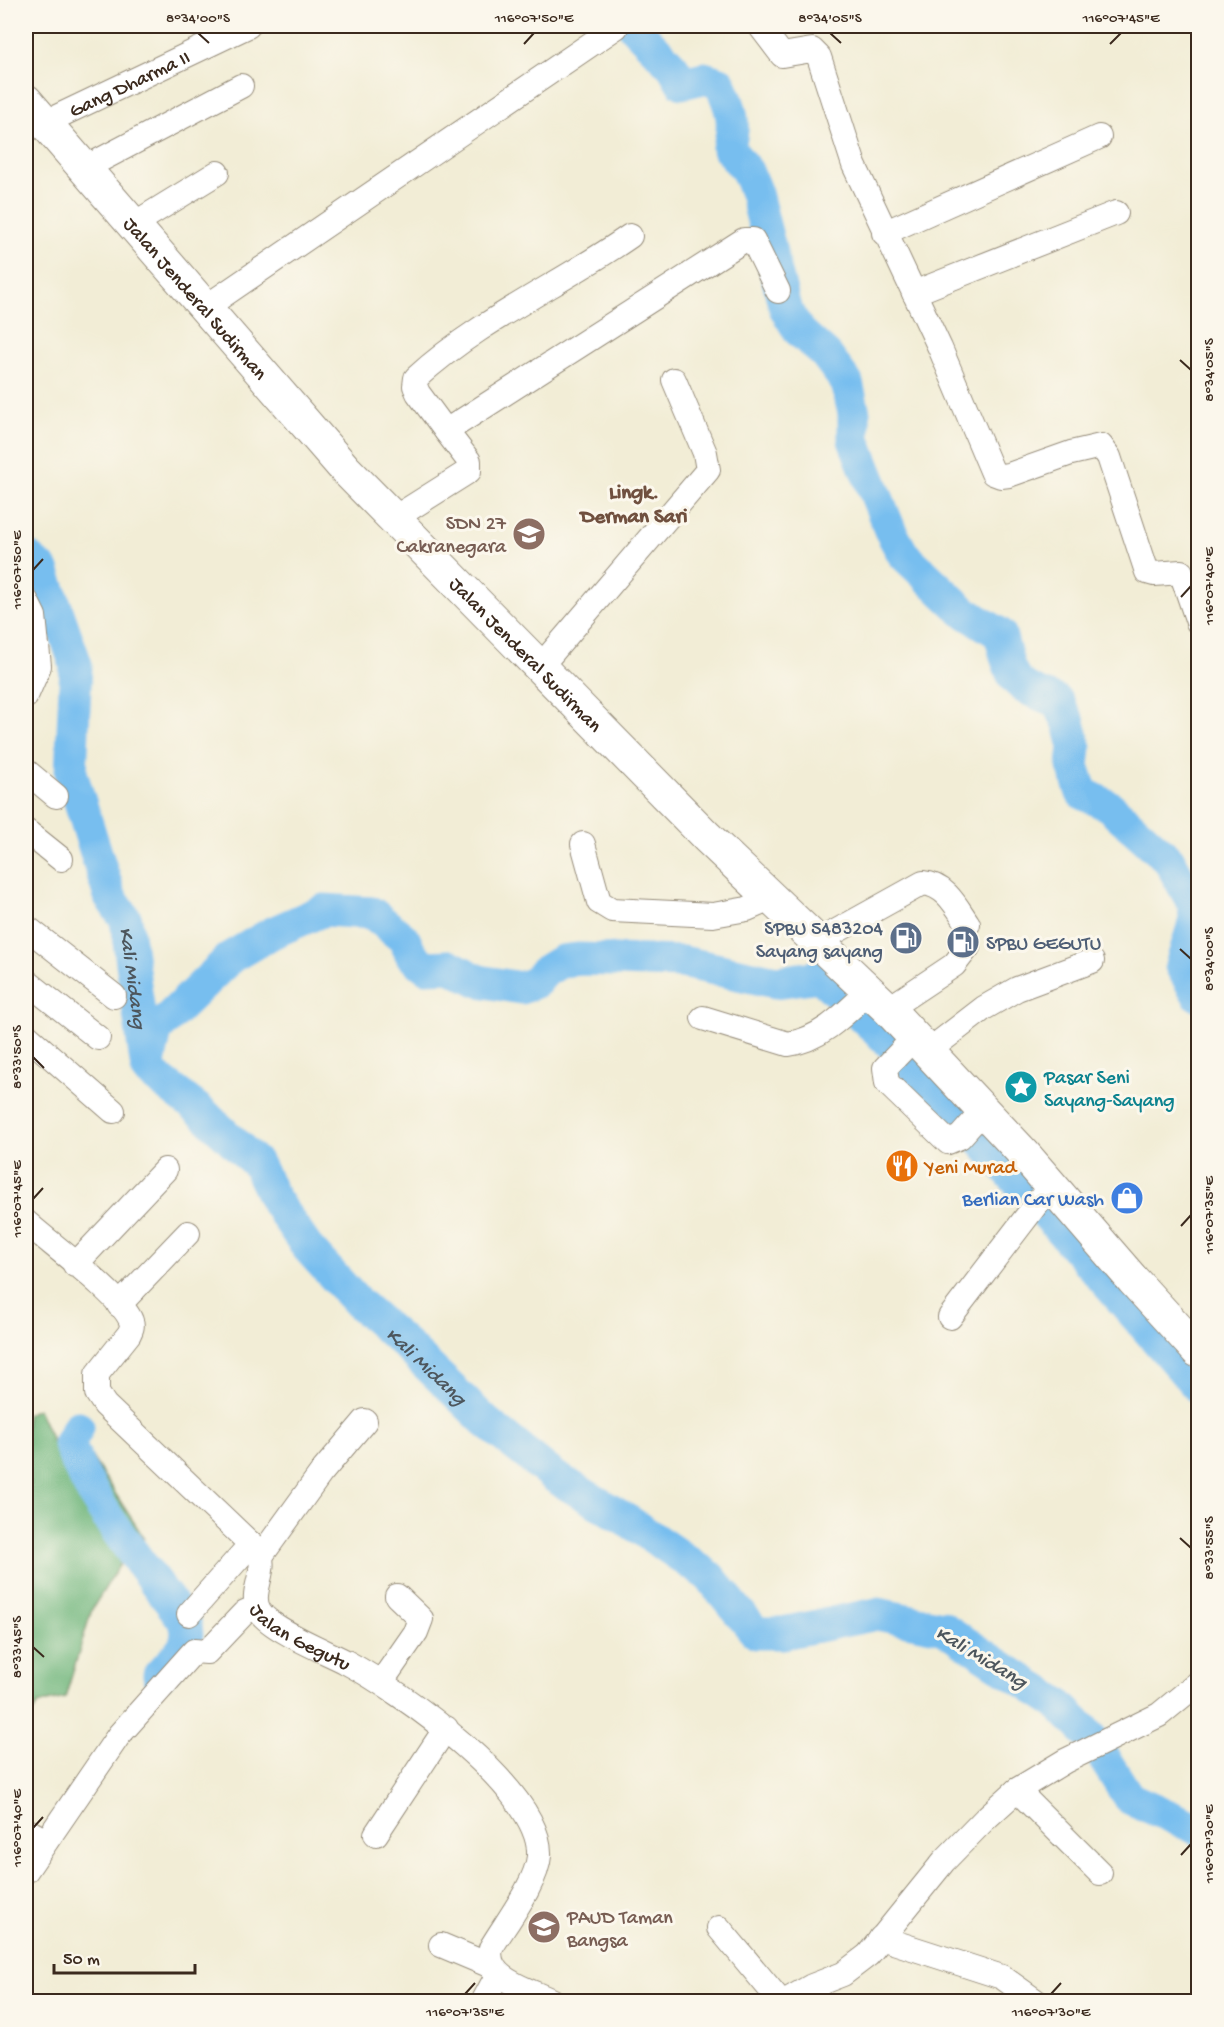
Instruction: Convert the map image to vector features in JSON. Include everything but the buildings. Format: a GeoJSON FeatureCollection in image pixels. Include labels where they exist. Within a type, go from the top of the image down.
{"type":"FeatureCollection","features":[{"type":"Feature","properties":{"kind":"highway","name":"Jalan Jenderal Sudirman"},"geometry":{"type":"LineString","coordinates":[[35,112],[279,394],[393,519],[815,943],[864,1005],[1040,1198],[1198,1351]]}},
{"type":"Feature","properties":{"kind":"street","name":"Gang Dharma II"},"geometry":{"type":"LineString","coordinates":[[35,112],[248,26]]}},
{"type":"Feature","properties":{"kind":"street"},"geometry":{"type":"LineString","coordinates":[[760,26],[782,55],[789,56],[812,50],[819,57],[854,165],[914,293],[993,473],[1001,476],[1009,475],[1071,453],[1101,446],[1108,457],[1147,572],[1154,574],[1181,572],[1198,622]]}},
{"type":"Feature","properties":{"kind":"street"},"geometry":{"type":"LineString","coordinates":[[206,307],[616,27]]}},
{"type":"Feature","properties":{"kind":"street"},"geometry":{"type":"LineString","coordinates":[[85,168],[241,86]]}},
{"type":"Feature","properties":{"kind":"street"},"geometry":{"type":"LineString","coordinates":[[884,233],[1099,137]]}},
{"type":"Feature","properties":{"kind":"street"},"geometry":{"type":"LineString","coordinates":[[134,224],[217,173]]}},
{"type":"Feature","properties":{"kind":"street"},"geometry":{"type":"LineString","coordinates":[[914,293],[1116,213]]}},
{"type":"Feature","properties":{"kind":"street"},"geometry":{"type":"LineString","coordinates":[[393,519],[468,471],[469,461],[418,393],[416,378],[498,317],[558,283],[630,236]]}},
{"type":"Feature","properties":{"kind":"street"},"geometry":{"type":"LineString","coordinates":[[446,430],[744,240],[753,240],[778,291]]}},
{"type":"Feature","properties":{"kind":"street"},"geometry":{"type":"LineString","coordinates":[[539,668],[708,470],[705,453],[674,380]]}},
{"type":"Feature","properties":{"kind":"street"},"geometry":{"type":"LineString","coordinates":[[26,600],[34,616],[31,638],[39,666],[26,696]]}},
{"type":"Feature","properties":{"kind":"street"},"geometry":{"type":"LineString","coordinates":[[26,771],[56,796]]}},
{"type":"Feature","properties":{"kind":"street"},"geometry":{"type":"LineString","coordinates":[[26,831],[60,860]]}},
{"type":"Feature","properties":{"kind":"street"},"geometry":{"type":"LineString","coordinates":[[583,844],[599,903],[612,910],[713,915],[747,909],[770,899]]}},
{"type":"Feature","properties":{"kind":"street"},"geometry":{"type":"LineString","coordinates":[[703,1018],[788,1044],[802,1042],[816,1036],[864,1005],[954,965],[968,935],[947,894],[934,884],[923,883],[815,943]]}},
{"type":"Feature","properties":{"kind":"street"},"geometry":{"type":"LineString","coordinates":[[26,927],[114,996]]}},
{"type":"Feature","properties":{"kind":"street"},"geometry":{"type":"LineString","coordinates":[[972,1123],[955,1141],[942,1139],[894,1091],[884,1077],[908,1051],[1017,989],[1092,962]]}},
{"type":"Feature","properties":{"kind":"street"},"geometry":{"type":"LineString","coordinates":[[26,981],[98,1038]]}},
{"type":"Feature","properties":{"kind":"street"},"geometry":{"type":"LineString","coordinates":[[26,1035],[113,1111]]}},
{"type":"Feature","properties":{"kind":"street"},"geometry":{"type":"LineString","coordinates":[[75,1265],[165,1170]]}},
{"type":"Feature","properties":{"kind":"street"},"geometry":{"type":"LineString","coordinates":[[950,1317],[1040,1198]]}},
{"type":"Feature","properties":{"kind":"street"},"geometry":{"type":"LineString","coordinates":[[26,1222],[119,1305],[130,1319],[132,1329],[97,1374],[97,1393],[126,1426],[256,1550]]}},
{"type":"Feature","properties":{"kind":"street"},"geometry":{"type":"LineString","coordinates":[[119,1305],[188,1233]]}},
{"type":"Feature","properties":{"kind":"street"},"geometry":{"type":"LineString","coordinates":[[189,1614],[256,1550],[365,1421]]}},
{"type":"Feature","properties":{"kind":"street","name":"Jalan Gegutu"},"geometry":{"type":"LineString","coordinates":[[256,1550],[257,1607],[267,1620],[382,1681],[446,1728],[522,1806],[538,1840],[536,1869],[491,1948],[494,1970],[483,2001]]}},
{"type":"Feature","properties":{"kind":"street"},"geometry":{"type":"LineString","coordinates":[[382,1681],[416,1632],[421,1618],[397,1596]]}},
{"type":"Feature","properties":{"kind":"street"},"geometry":{"type":"LineString","coordinates":[[26,1871],[36,1836],[154,1694],[194,1651],[207,1652],[245,1612],[257,1607]]}},
{"type":"Feature","properties":{"kind":"street"},"geometry":{"type":"LineString","coordinates":[[719,1929],[782,2001],[843,1974],[868,1955],[944,1861],[985,1818],[1017,1790],[1065,1761],[1159,1715],[1198,1683]]}},
{"type":"Feature","properties":{"kind":"street"},"geometry":{"type":"LineString","coordinates":[[376,1834],[446,1728]]}},
{"type":"Feature","properties":{"kind":"street"},"geometry":{"type":"LineString","coordinates":[[1017,1790],[1100,1873]]}},
{"type":"Feature","properties":{"kind":"street"},"geometry":{"type":"LineString","coordinates":[[881,1938],[1002,1977],[1037,2001]]}},
{"type":"Feature","properties":{"kind":"street"},"geometry":{"type":"LineString","coordinates":[[441,1945],[554,2001]]}},
{"type":"Feature","properties":{"kind":"green space"},"geometry":{"type":"Polygon","coordinates":[[[38,1409],[54,1445],[89,1453],[144,1538],[122,1561],[92,1609],[65,1698],[38,1704],[26,1723],[26,1414],[38,1409]]]}},
{"type":"Feature","properties":{"kind":"waterway"},"geometry":{"type":"LineString","coordinates":[[633,26],[673,67],[682,83],[704,78],[720,83],[732,115],[732,131],[728,148],[747,171],[756,193],[785,308],[799,331],[826,355],[847,383],[854,413],[854,440],[890,530],[903,554],[963,611],[1000,634],[1015,679],[1030,690],[1057,701],[1069,723],[1075,747],[1073,766],[1082,793],[1109,806],[1169,860],[1194,905],[1195,920],[1181,966],[1198,995]]}},
{"type":"Feature","properties":{"kind":"waterway","name":"Kali Midang"},"geometry":{"type":"LineString","coordinates":[[26,556],[43,570],[76,665],[71,773],[110,897],[126,920],[147,1070],[203,1113],[258,1165],[274,1199],[307,1247],[357,1302],[404,1343],[486,1422],[555,1477],[630,1522],[709,1576],[756,1633],[783,1633],[877,1614],[942,1627],[1057,1703],[1090,1736],[1129,1798],[1198,1829]]}},
{"type":"Feature","properties":{"kind":"waterway"},"geometry":{"type":"LineString","coordinates":[[149,1063],[156,1030],[231,957],[272,933],[324,910],[372,913],[404,939],[412,956],[426,967],[450,966],[479,981],[521,988],[536,982],[544,972],[562,961],[579,959],[682,962],[776,982],[820,976],[889,1042],[976,1134],[1198,1387]]}},
{"type":"Feature","properties":{"kind":"waterway"},"geometry":{"type":"LineString","coordinates":[[78,1427],[69,1444],[92,1492],[121,1537],[185,1622],[186,1639],[181,1652],[159,1675]]}},
{"type":"Feature","properties":{"kind":"place","name":"SDN 27 Cakranegara"},"geometry":{"type":"Point","coordinates":[529,534]}},
{"type":"Feature","properties":{"kind":"place","name":"SPBU 5483204 Sayang sayang"},"geometry":{"type":"Point","coordinates":[906,938]}},
{"type":"Feature","properties":{"kind":"place","name":"SPBU GEGUTU"},"geometry":{"type":"Point","coordinates":[963,942]}},
{"type":"Feature","properties":{"kind":"place","name":"Pasar Seni Sayang-Sayang"},"geometry":{"type":"Point","coordinates":[1021,1087]}},
{"type":"Feature","properties":{"kind":"place","name":"Yeni Murad"},"geometry":{"type":"Point","coordinates":[902,1166]}},
{"type":"Feature","properties":{"kind":"place","name":"Berlian Car Wash"},"geometry":{"type":"Point","coordinates":[1127,1198]}},
{"type":"Feature","properties":{"kind":"place","name":"PAUD Taman Bangsa"},"geometry":{"type":"Point","coordinates":[544,1927]}},
{"type":"Feature","properties":{"kind":"district","name":"Lingk. Derman Sari"},"geometry":{"type":"Point","coordinates":[634,503]}}]}
